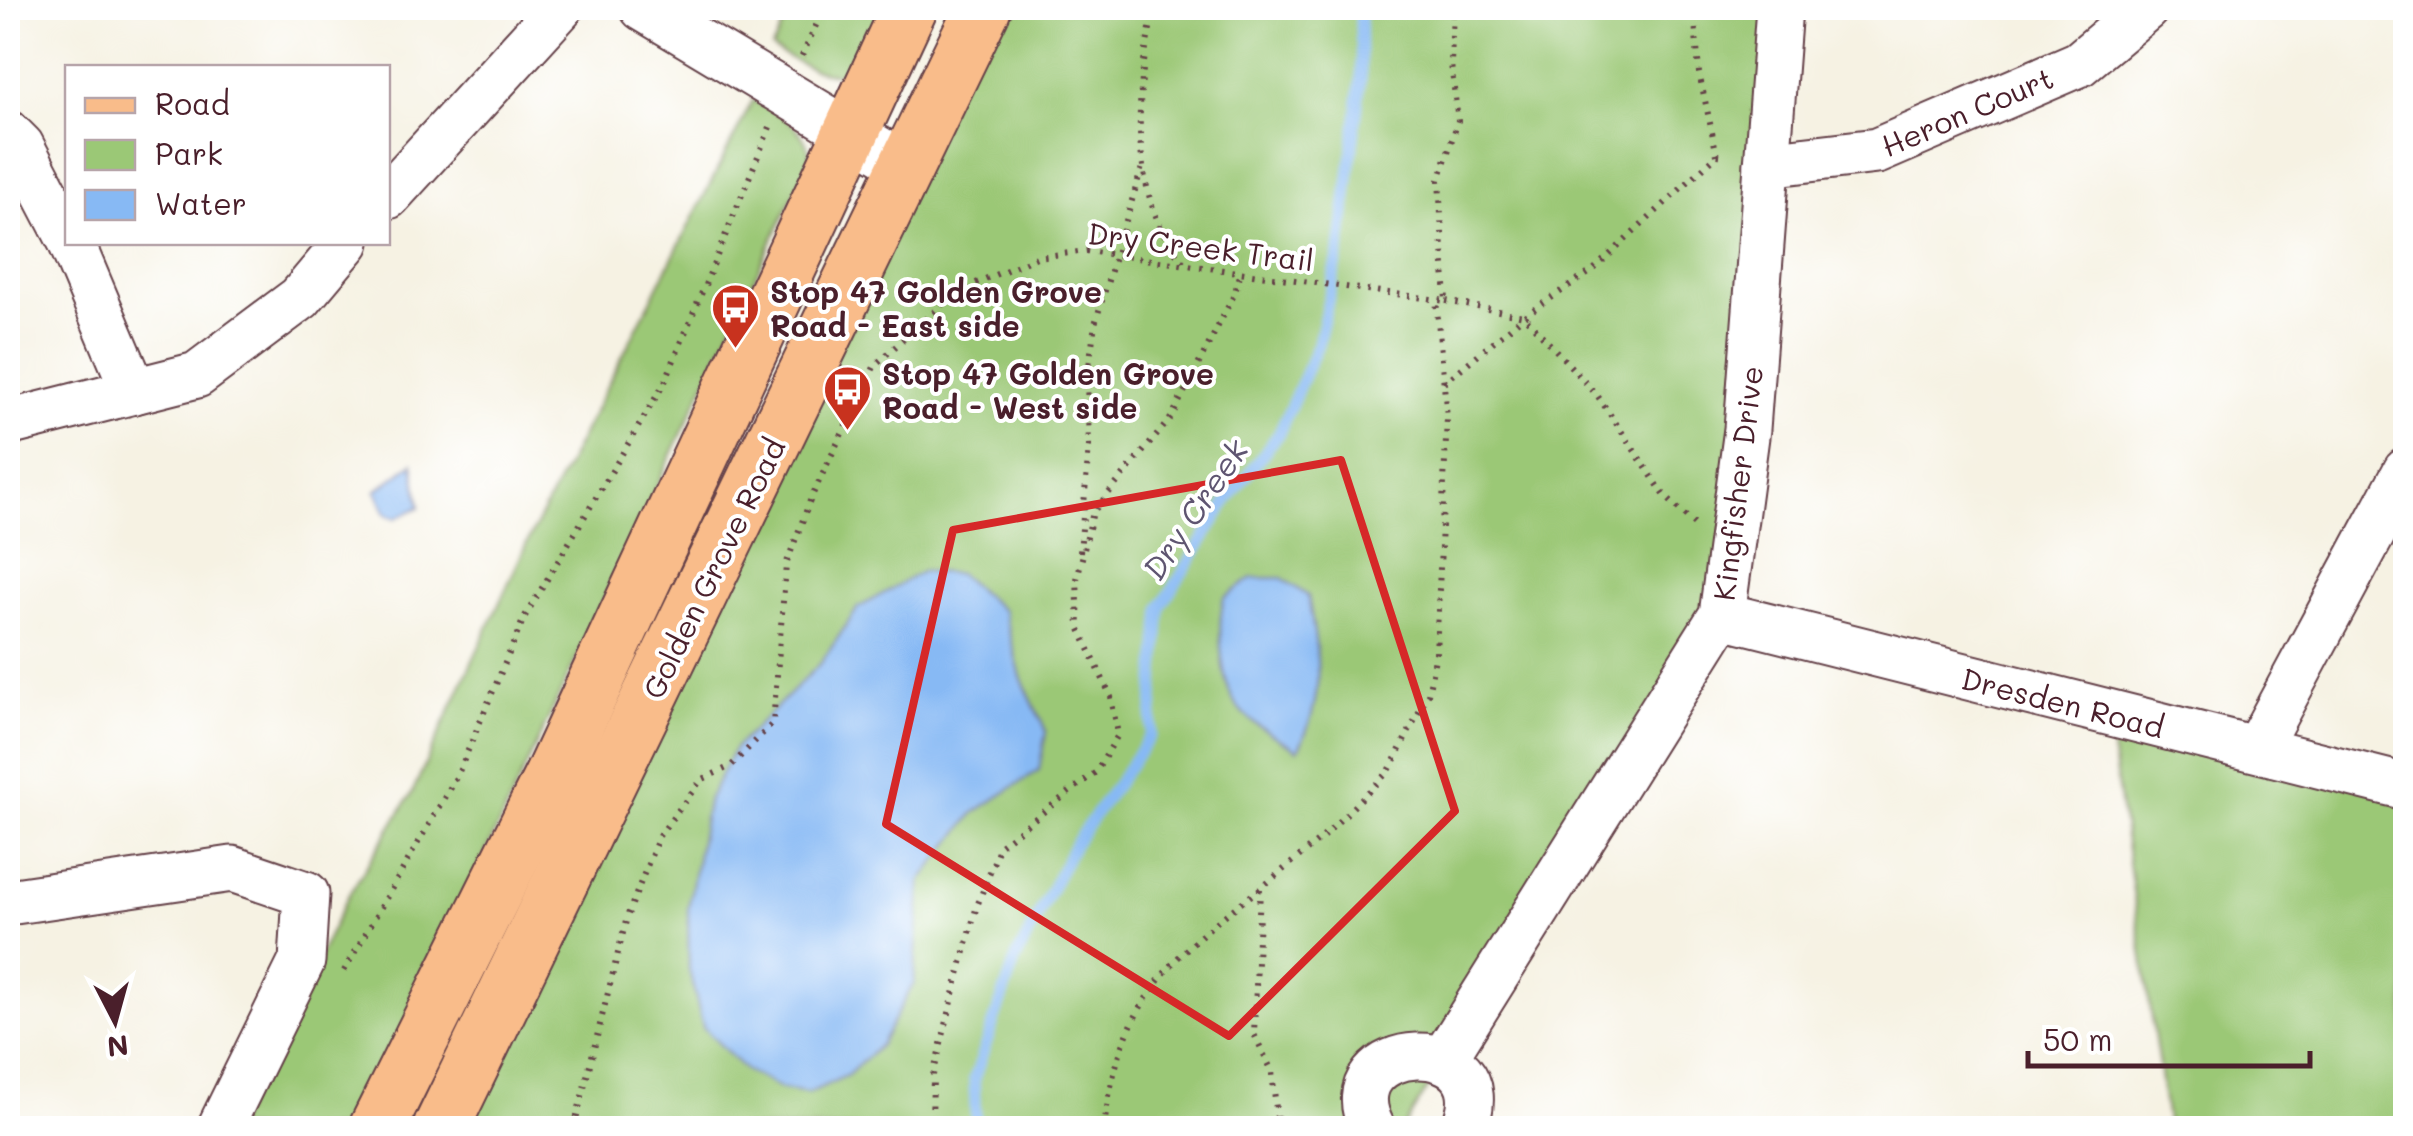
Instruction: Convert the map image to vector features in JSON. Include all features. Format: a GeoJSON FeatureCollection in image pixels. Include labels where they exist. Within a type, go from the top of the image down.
{"type":"FeatureCollection","features":[{"type":"Feature","properties":{"kind":"main road","name":"Golden Grove Road"},"geometry":{"type":"LineString","coordinates":[[377,1128],[551,778],[909,8]]}},
{"type":"Feature","properties":{"kind":"main road","name":"Golden Grove Road"},"geometry":{"type":"LineString","coordinates":[[440,1128],[983,8]]}},
{"type":"Feature","properties":{"kind":"street"},"geometry":{"type":"LineString","coordinates":[[390,194],[560,8]]}},
{"type":"Feature","properties":{"kind":"street"},"geometry":{"type":"LineString","coordinates":[[643,8],[848,134],[908,166]]}},
{"type":"Feature","properties":{"kind":"street","name":"Kingfisher Drive"},"geometry":{"type":"LineString","coordinates":[[1443,1060],[1722,615],[1746,429],[1779,8]]}},
{"type":"Feature","properties":{"kind":"street","name":"Heron Court"},"geometry":{"type":"LineString","coordinates":[[1767,164],[1877,151],[2079,64],[2146,8]]}},
{"type":"Feature","properties":{"kind":"street"},"geometry":{"type":"LineString","coordinates":[[8,133],[21,146],[65,231]]}},
{"type":"Feature","properties":{"kind":"street"},"geometry":{"type":"LineString","coordinates":[[72,245],[134,391]]}},
{"type":"Feature","properties":{"kind":"street"},"geometry":{"type":"LineString","coordinates":[[8,424],[196,375],[300,298],[344,245]]}},
{"type":"Feature","properties":{"kind":"street"},"geometry":{"type":"LineString","coordinates":[[2257,748],[2406,472]]}},
{"type":"Feature","properties":{"kind":"street","name":"Dresden Road"},"geometry":{"type":"LineString","coordinates":[[1722,615],[2107,715],[2257,748],[2406,787]]}},
{"type":"Feature","properties":{"kind":"street"},"geometry":{"type":"LineString","coordinates":[[8,902],[232,868],[306,894],[302,961],[220,1128]]}},
{"type":"Feature","properties":{"kind":"street"},"geometry":{"type":"LineString","coordinates":[[1372,1128],[1366,1105],[1368,1088],[1378,1072],[1408,1054],[1443,1060],[1465,1083],[1470,1099],[1464,1128]]}},
{"type":"Feature","properties":{"kind":"path"},"geometry":{"type":"LineString","coordinates":[[340,979],[458,774],[524,618],[666,382],[824,8]]}},
{"type":"Feature","properties":{"kind":"path"},"geometry":{"type":"LineString","coordinates":[[1155,8],[1143,53],[1142,166],[1162,240],[1187,266]]}},
{"type":"Feature","properties":{"kind":"path"},"geometry":{"type":"LineString","coordinates":[[1446,301],[1439,180],[1458,121],[1452,64],[1453,8]]}},
{"type":"Feature","properties":{"kind":"path"},"geometry":{"type":"LineString","coordinates":[[1694,8],[1699,74],[1717,156]]}},
{"type":"Feature","properties":{"kind":"path"},"geometry":{"type":"LineString","coordinates":[[1717,156],[1767,164]]}},
{"type":"Feature","properties":{"kind":"path"},"geometry":{"type":"LineString","coordinates":[[1444,383],[1524,316],[1592,271],[1717,156]]}},
{"type":"Feature","properties":{"kind":"path"},"geometry":{"type":"LineString","coordinates":[[932,1128],[933,1074],[976,909],[1000,845],[1096,772],[1118,735],[1110,697],[1079,627],[1078,580],[1090,446],[1087,380],[1096,324],[1142,166]]}},
{"type":"Feature","properties":{"kind":"path","name":"Dry Creek Trail"},"geometry":{"type":"LineString","coordinates":[[574,1128],[622,935],[658,836],[700,780],[731,766],[773,723],[786,565],[811,498],[875,364],[957,291],[1037,257],[1116,252],[1187,266],[1436,299],[1524,316]]}},
{"type":"Feature","properties":{"kind":"path"},"geometry":{"type":"LineString","coordinates":[[1078,580],[1093,512],[1171,418],[1234,294],[1241,272]]}},
{"type":"Feature","properties":{"kind":"path"},"geometry":{"type":"LineString","coordinates":[[1104,1128],[1114,1070],[1127,1035],[1164,967],[1325,835],[1389,771],[1428,694],[1436,653],[1448,418],[1436,299]]}},
{"type":"Feature","properties":{"kind":"path"},"geometry":{"type":"LineString","coordinates":[[1524,316],[1597,396],[1665,496],[1727,556]]}},
{"type":"Feature","properties":{"kind":"path"},"geometry":{"type":"LineString","coordinates":[[1260,890],[1254,1034],[1272,1071],[1278,1128]]}},
{"type":"Feature","properties":{"kind":"highlighted area"},"geometry":{"type":"Polygon","coordinates":[[[1341,460],[1455,811],[1229,1036],[886,824],[953,530],[1341,460]]]}},
{"type":"Feature","properties":{"kind":"green space"},"geometry":{"type":"Polygon","coordinates":[[[791,8],[896,8],[859,63],[834,74],[818,71],[772,48],[791,8]]]}},
{"type":"Feature","properties":{"kind":"green space"},"geometry":{"type":"Polygon","coordinates":[[[983,8],[1784,8],[1722,615],[1403,1128],[440,1128],[983,8]]]}},
{"type":"Feature","properties":{"kind":"green space"},"geometry":{"type":"Polygon","coordinates":[[[753,100],[797,128],[811,157],[357,1128],[235,1128],[348,896],[412,793],[526,545],[753,100]]]}},
{"type":"Feature","properties":{"kind":"green space"},"geometry":{"type":"Polygon","coordinates":[[[2107,715],[2405,787],[2405,1128],[2168,1128],[2107,715]]]}},
{"type":"Feature","properties":{"kind":"water"},"geometry":{"type":"Polygon","coordinates":[[[413,463],[420,507],[396,518],[386,514],[376,491],[413,463]]]}},
{"type":"Feature","properties":{"kind":"water"},"geometry":{"type":"Polygon","coordinates":[[[923,571],[959,574],[1003,611],[1021,677],[1046,732],[1039,770],[974,813],[921,881],[914,983],[880,1045],[848,1075],[809,1093],[782,1089],[745,1070],[703,1027],[689,970],[688,909],[707,802],[735,748],[821,663],[858,608],[923,571]]]}},
{"type":"Feature","properties":{"kind":"water"},"geometry":{"type":"Polygon","coordinates":[[[1252,578],[1282,578],[1308,596],[1317,656],[1317,692],[1298,750],[1246,716],[1229,690],[1220,635],[1224,598],[1252,578]]]}},
{"type":"Feature","properties":{"kind":"waterway","name":"Dry Creek"},"geometry":{"type":"LineString","coordinates":[[976,1128],[974,1079],[1015,961],[1073,846],[1151,735],[1161,607],[1228,500],[1279,433],[1318,344],[1341,245],[1361,77],[1360,8]]}},
{"type":"Feature","properties":{"kind":"place","name":"Stop 47 Golden Grove Road - East side"},"geometry":{"type":"Point","coordinates":[735,350]}},
{"type":"Feature","properties":{"kind":"place","name":"Stop 47 Golden Grove Road - West side"},"geometry":{"type":"Point","coordinates":[847,432]}}]}
